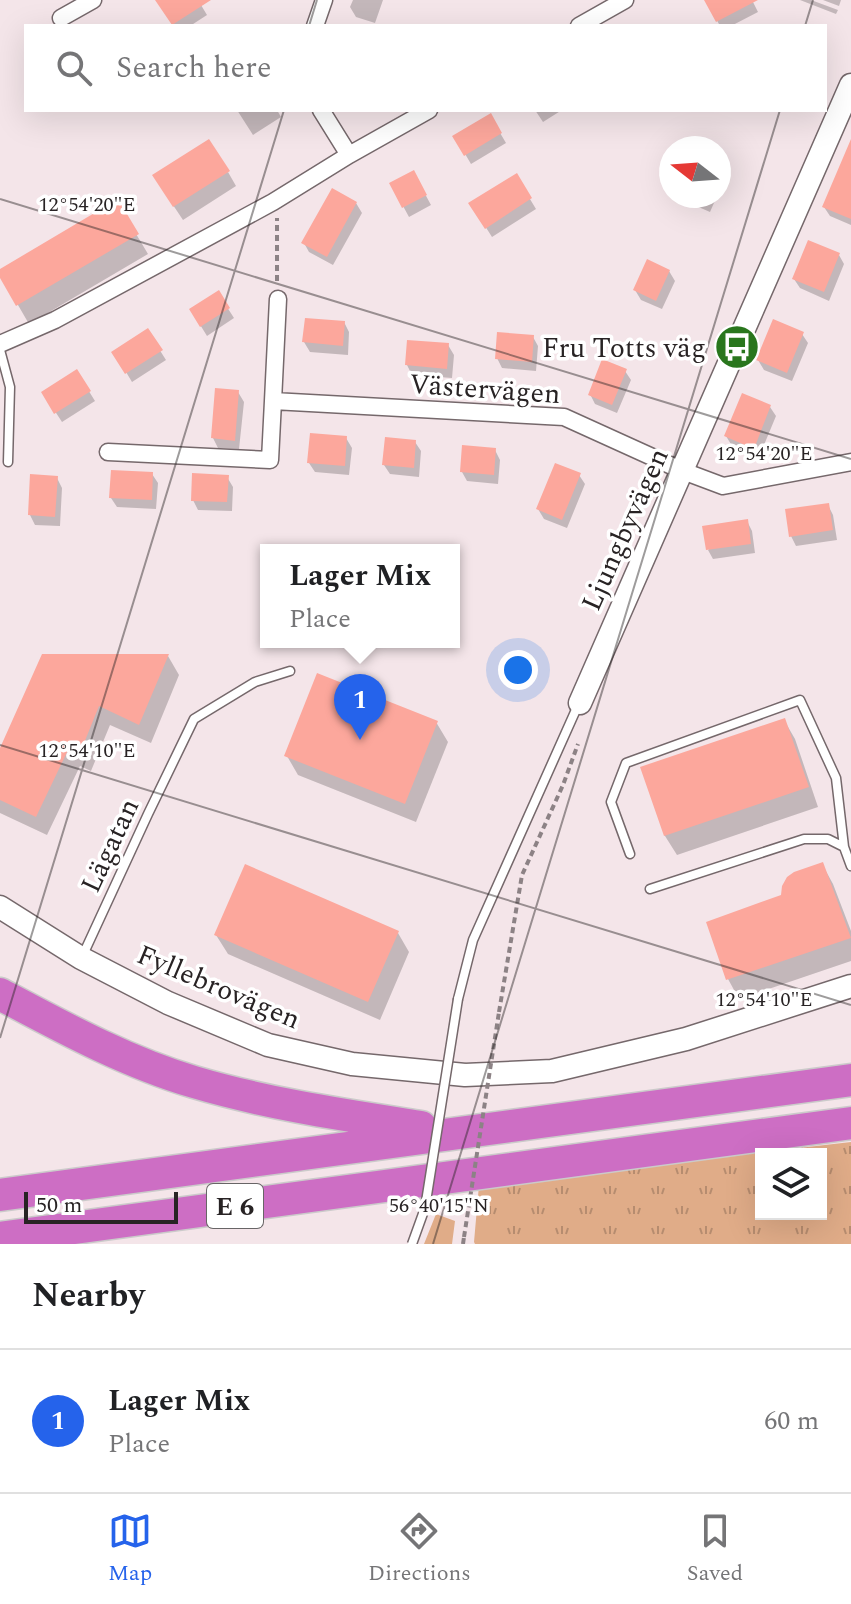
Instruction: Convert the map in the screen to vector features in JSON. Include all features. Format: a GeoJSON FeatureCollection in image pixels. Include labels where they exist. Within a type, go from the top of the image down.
{"type":"FeatureCollection","features":[{"type":"Feature","properties":{"kind":"highway"},"geometry":{"type":"LineString","coordinates":[[0,994],[81,1036],[191,1081],[313,1110],[454,1133]]}},
{"type":"Feature","properties":{"kind":"highway","name":"E 6"},"geometry":{"type":"LineString","coordinates":[[0,1195],[851,1080]]}},
{"type":"Feature","properties":{"kind":"highway","name":"E 6"},"geometry":{"type":"LineString","coordinates":[[0,1238],[851,1123]]}},
{"type":"Feature","properties":{"kind":"street"},"geometry":{"type":"LineString","coordinates":[[61,18],[93,0]]}},
{"type":"Feature","properties":{"kind":"street"},"geometry":{"type":"LineString","coordinates":[[316,24],[324,0]]}},
{"type":"Feature","properties":{"kind":"street"},"geometry":{"type":"LineString","coordinates":[[583,24],[625,0]]}},
{"type":"Feature","properties":{"kind":"street","name":"Ljungbyvägen"},"geometry":{"type":"LineString","coordinates":[[580,703],[846,111],[851,85]]}},
{"type":"Feature","properties":{"kind":"street"},"geometry":{"type":"LineString","coordinates":[[322,112],[349,155]]}},
{"type":"Feature","properties":{"kind":"street"},"geometry":{"type":"LineString","coordinates":[[0,344],[55,320],[273,202],[425,112]]}},
{"type":"Feature","properties":{"kind":"street"},"geometry":{"type":"LineString","coordinates":[[108,452],[270,460],[278,299]]}},
{"type":"Feature","properties":{"kind":"street","name":"Västervägen"},"geometry":{"type":"LineString","coordinates":[[273,401],[564,417],[683,471]]}},
{"type":"Feature","properties":{"kind":"street"},"geometry":{"type":"LineString","coordinates":[[683,471],[723,486],[851,462]]}},
{"type":"Feature","properties":{"kind":"street","name":"Fyllebrovägen"},"geometry":{"type":"LineString","coordinates":[[0,907],[81,958],[168,1003],[268,1045],[352,1064],[465,1075],[552,1071],[686,1039],[851,986]]}},
{"type":"Feature","properties":{"kind":"lane"},"geometry":{"type":"LineString","coordinates":[[0,350],[10,387],[8,462]]}},
{"type":"Feature","properties":{"kind":"lane","name":"Lägatan"},"geometry":{"type":"LineString","coordinates":[[81,958],[194,719],[255,682],[290,671]]}},
{"type":"Feature","properties":{"kind":"lane"},"geometry":{"type":"LineString","coordinates":[[630,854],[611,802],[626,763],[800,700],[836,778],[844,847],[851,866]]}},
{"type":"Feature","properties":{"kind":"lane","name":"Ljungbyvägen"},"geometry":{"type":"LineString","coordinates":[[412,1244],[425,1208],[458,999],[473,940],[580,703]]}},
{"type":"Feature","properties":{"kind":"lane"},"geometry":{"type":"LineString","coordinates":[[650,889],[804,839],[828,839],[844,847]]}},
{"type":"Feature","properties":{"kind":"path"},"geometry":{"type":"LineString","coordinates":[[273,202],[278,223],[278,299]]}},
{"type":"Feature","properties":{"kind":"path"},"geometry":{"type":"LineString","coordinates":[[463,1244],[522,875],[563,785],[579,741]]}},
{"type":"Feature","properties":{"kind":"green space"},"geometry":{"type":"Polygon","coordinates":[[[851,1142],[851,1244],[474,1242],[479,1185],[755,1153],[755,1220],[827,1220],[827,1148],[799,1148],[851,1142]]]}},
{"type":"Feature","properties":{"kind":"green space"},"geometry":{"type":"Polygon","coordinates":[[[436,1214],[455,1221],[452,1244],[424,1244],[436,1214]]]}},
{"type":"Feature","properties":{"kind":"building"},"geometry":{"type":"Polygon","coordinates":[[[155,0],[211,0],[174,24],[155,0]]]}},
{"type":"Feature","properties":{"kind":"building"},"geometry":{"type":"Polygon","coordinates":[[[704,0],[758,0],[716,22],[704,0]]]}},
{"type":"Feature","properties":{"kind":"building"},"geometry":{"type":"Polygon","coordinates":[[[491,113],[502,133],[464,156],[452,136],[491,113]]]}},
{"type":"Feature","properties":{"kind":"building"},"geometry":{"type":"Polygon","coordinates":[[[209,139],[230,171],[173,207],[152,175],[209,139]]]}},
{"type":"Feature","properties":{"kind":"building"},"geometry":{"type":"Polygon","coordinates":[[[851,139],[851,219],[822,207],[851,139]]]}},
{"type":"Feature","properties":{"kind":"building"},"geometry":{"type":"Polygon","coordinates":[[[414,170],[427,195],[402,208],[389,183],[414,170]]]}},
{"type":"Feature","properties":{"kind":"building"},"geometry":{"type":"Polygon","coordinates":[[[517,173],[532,198],[485,229],[468,203],[517,173]]]}},
{"type":"Feature","properties":{"kind":"building"},"geometry":{"type":"Polygon","coordinates":[[[332,188],[357,202],[327,257],[301,243],[332,188]]]}},
{"type":"Feature","properties":{"kind":"building"},"geometry":{"type":"Polygon","coordinates":[[[118,199],[139,234],[16,306],[0,278],[0,269],[118,199]]]}},
{"type":"Feature","properties":{"kind":"building"},"geometry":{"type":"Polygon","coordinates":[[[808,240],[840,253],[824,292],[792,279],[808,240]]]}},
{"type":"Feature","properties":{"kind":"building"},"geometry":{"type":"Polygon","coordinates":[[[647,259],[670,270],[656,301],[633,290],[647,259]]]}},
{"type":"Feature","properties":{"kind":"building"},"geometry":{"type":"Polygon","coordinates":[[[219,290],[230,308],[200,327],[189,309],[219,290]]]}},
{"type":"Feature","properties":{"kind":"building"},"geometry":{"type":"Polygon","coordinates":[[[305,318],[345,321],[343,346],[302,342],[305,318]]]}},
{"type":"Feature","properties":{"kind":"building"},"geometry":{"type":"Polygon","coordinates":[[[773,319],[804,332],[787,373],[756,360],[773,319]]]}},
{"type":"Feature","properties":{"kind":"building"},"geometry":{"type":"Polygon","coordinates":[[[148,328],[163,350],[125,374],[111,352],[148,328]]]}},
{"type":"Feature","properties":{"kind":"building"},"geometry":{"type":"Polygon","coordinates":[[[497,332],[534,335],[532,362],[495,359],[497,332]]]}},
{"type":"Feature","properties":{"kind":"building"},"geometry":{"type":"Polygon","coordinates":[[[407,340],[449,343],[447,369],[405,365],[407,340]]]}},
{"type":"Feature","properties":{"kind":"building"},"geometry":{"type":"Polygon","coordinates":[[[602,359],[627,369],[612,405],[588,395],[602,359]]]}},
{"type":"Feature","properties":{"kind":"building"},"geometry":{"type":"Polygon","coordinates":[[[77,369],[91,391],[54,414],[41,392],[77,369]]]}},
{"type":"Feature","properties":{"kind":"building"},"geometry":{"type":"Polygon","coordinates":[[[215,388],[239,390],[235,441],[211,438],[215,388]]]}},
{"type":"Feature","properties":{"kind":"building"},"geometry":{"type":"Polygon","coordinates":[[[742,393],[771,405],[754,449],[724,436],[742,393]]]}},
{"type":"Feature","properties":{"kind":"building"},"geometry":{"type":"Polygon","coordinates":[[[310,433],[347,436],[345,466],[307,463],[310,433]]]}},
{"type":"Feature","properties":{"kind":"building"},"geometry":{"type":"Polygon","coordinates":[[[385,437],[416,440],[414,468],[382,465],[385,437]]]}},
{"type":"Feature","properties":{"kind":"building"},"geometry":{"type":"Polygon","coordinates":[[[462,445],[496,448],[494,475],[460,472],[462,445]]]}},
{"type":"Feature","properties":{"kind":"building"},"geometry":{"type":"Polygon","coordinates":[[[555,463],[581,473],[562,520],[536,509],[555,463]]]}},
{"type":"Feature","properties":{"kind":"building"},"geometry":{"type":"Polygon","coordinates":[[[111,470],[153,472],[152,500],[109,498],[111,470]]]}},
{"type":"Feature","properties":{"kind":"building"},"geometry":{"type":"Polygon","coordinates":[[[192,473],[229,475],[227,502],[191,501],[192,473]]]}},
{"type":"Feature","properties":{"kind":"building"},"geometry":{"type":"Polygon","coordinates":[[[30,474],[58,476],[55,517],[28,515],[30,474]]]}},
{"type":"Feature","properties":{"kind":"building"},"geometry":{"type":"Polygon","coordinates":[[[829,503],[833,530],[789,537],[785,509],[829,503]]]}},
{"type":"Feature","properties":{"kind":"building"},"geometry":{"type":"Polygon","coordinates":[[[748,519],[751,544],[706,550],[702,526],[748,519]]]}},
{"type":"Feature","properties":{"kind":"building"},"geometry":{"type":"Polygon","coordinates":[[[42,654],[169,654],[139,725],[99,706],[80,753],[69,748],[36,817],[0,800],[0,748],[42,654]]]}},
{"type":"Feature","properties":{"kind":"building"},"geometry":{"type":"Polygon","coordinates":[[[317,673],[438,721],[405,804],[284,756],[317,673]]]}},
{"type":"Feature","properties":{"kind":"building"},"geometry":{"type":"Polygon","coordinates":[[[785,718],[809,787],[664,836],[640,767],[785,718]]]}},
{"type":"Feature","properties":{"kind":"building"},"geometry":{"type":"Polygon","coordinates":[[[823,862],[851,938],[726,980],[706,922],[781,895],[787,877],[823,862]]]}},
{"type":"Feature","properties":{"kind":"building"},"geometry":{"type":"Polygon","coordinates":[[[245,864],[399,931],[368,1002],[214,935],[245,864]]]}},
{"type":"Feature","properties":{"kind":"place","name":"Fru Totts väg"},"geometry":{"type":"Point","coordinates":[737,347]}},
{"type":"Feature","properties":{"kind":"place","name":"Lager Mix"},"geometry":{"type":"Point","coordinates":[360,740]}}]}
